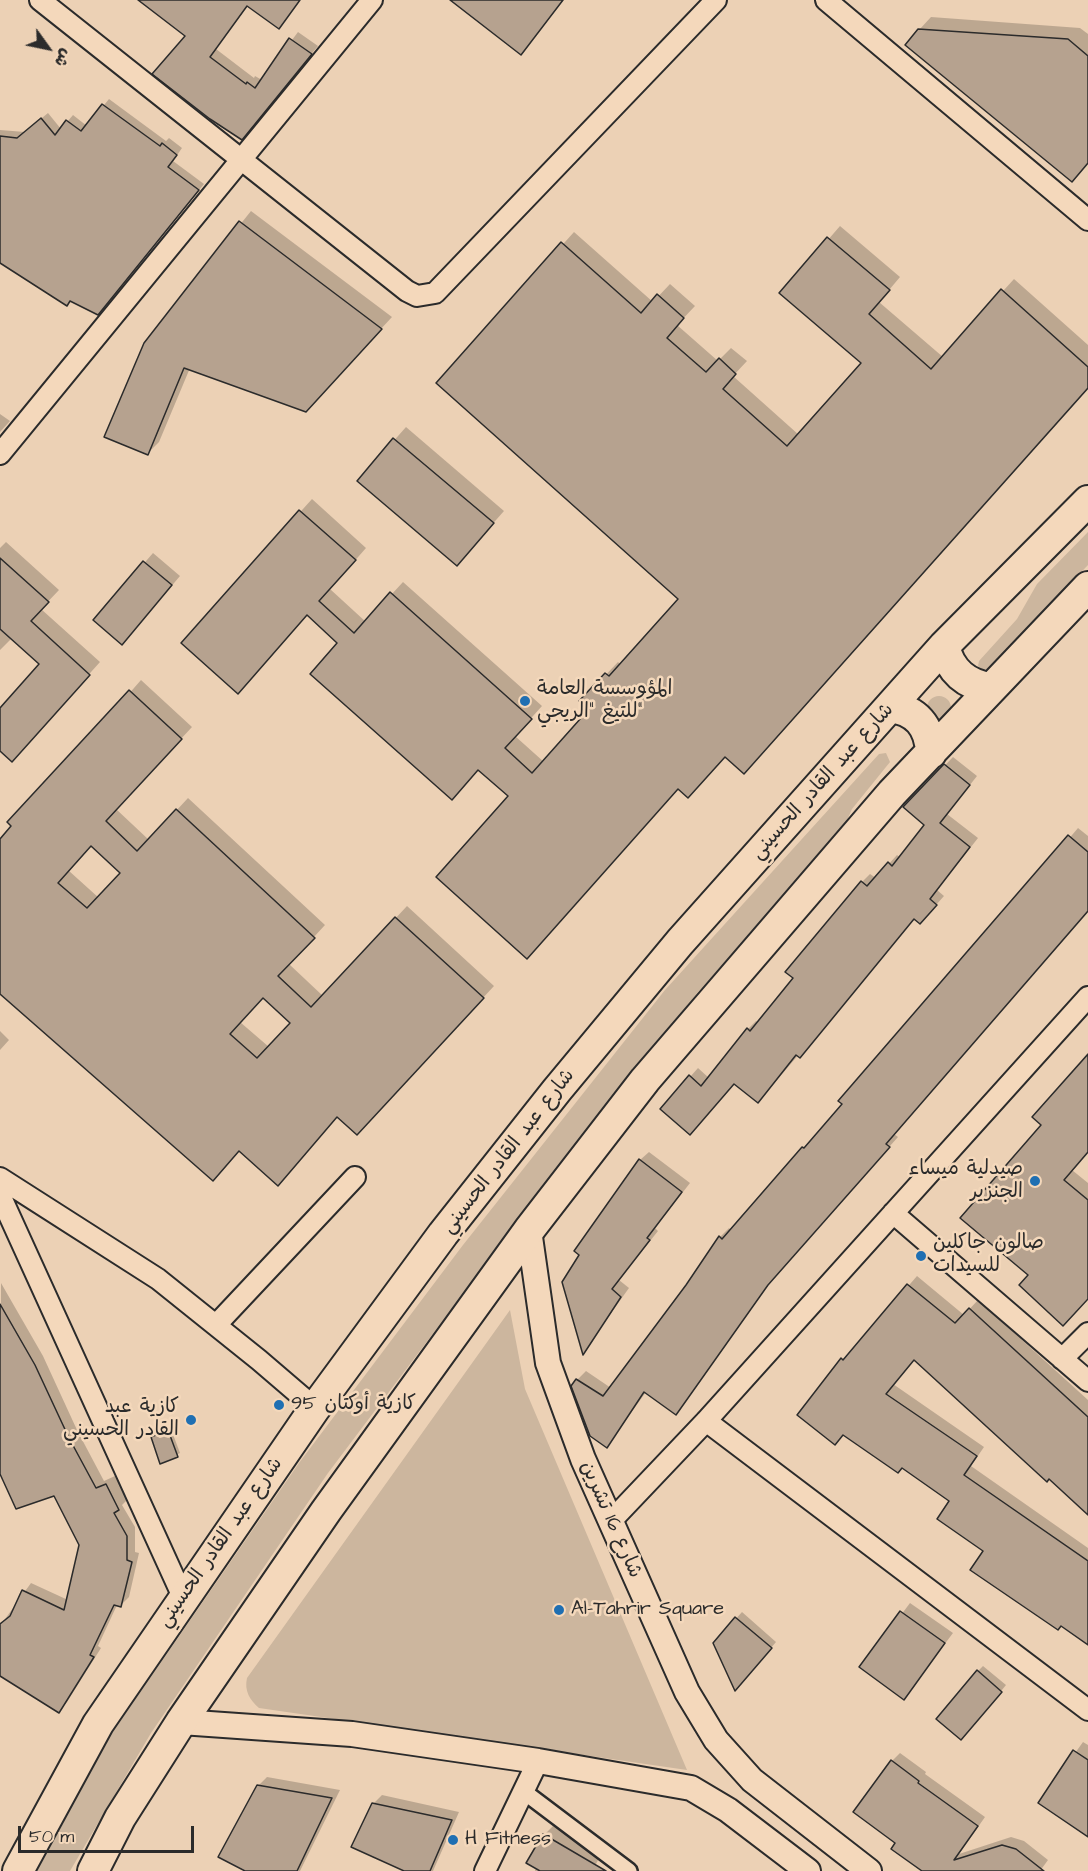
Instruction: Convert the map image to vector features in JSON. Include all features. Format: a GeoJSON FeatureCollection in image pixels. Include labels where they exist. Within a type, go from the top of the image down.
{"type":"FeatureCollection","features":[{"type":"Feature","properties":{"kind":"main road","name":"شارع عبد القادر الحسيني"},"geometry":{"type":"LineString","coordinates":[[18,1871],[98,1724],[183,1597],[315,1408],[443,1234],[556,1090],[680,942],[944,646],[1088,501]]}},
{"type":"Feature","properties":{"kind":"main road"},"geometry":{"type":"LineString","coordinates":[[93,1871],[120,1818],[181,1722],[326,1511],[529,1230],[645,1080],[892,793],[1088,587]]}},
{"type":"Feature","properties":{"kind":"main road"},"geometry":{"type":"LineString","coordinates":[[944,646],[947,657],[960,676],[980,687],[991,688]]}},
{"type":"Feature","properties":{"kind":"main road"},"geometry":{"type":"LineString","coordinates":[[890,707],[908,711],[917,717],[928,733],[931,753]]}},
{"type":"Feature","properties":{"kind":"street"},"geometry":{"type":"LineString","coordinates":[[40,0],[407,291],[426,296],[435,293],[716,0]]}},
{"type":"Feature","properties":{"kind":"street"},"geometry":{"type":"LineString","coordinates":[[0,454],[240,158],[372,0]]}},
{"type":"Feature","properties":{"kind":"street"},"geometry":{"type":"LineString","coordinates":[[826,0],[1088,220]]}},
{"type":"Feature","properties":{"kind":"street"},"geometry":{"type":"LineString","coordinates":[[611,1521],[706,1421],[1088,997]]}},
{"type":"Feature","properties":{"kind":"street"},"geometry":{"type":"LineString","coordinates":[[216,1325],[355,1177]]}},
{"type":"Feature","properties":{"kind":"street"},"geometry":{"type":"LineString","coordinates":[[0,1179],[149,1273],[216,1325],[315,1408]]}},
{"type":"Feature","properties":{"kind":"street"},"geometry":{"type":"LineString","coordinates":[[0,1196],[183,1597]]}},
{"type":"Feature","properties":{"kind":"street"},"geometry":{"type":"LineString","coordinates":[[893,1213],[1088,1381]]}},
{"type":"Feature","properties":{"kind":"street","name":"شارع 16 تشرين"},"geometry":{"type":"LineString","coordinates":[[529,1230],[548,1363],[583,1460],[687,1692],[716,1740],[752,1780],[869,1871]]}},
{"type":"Feature","properties":{"kind":"street"},"geometry":{"type":"LineString","coordinates":[[1062,1359],[1088,1333]]}},
{"type":"Feature","properties":{"kind":"street"},"geometry":{"type":"LineString","coordinates":[[706,1421],[1088,1710]]}},
{"type":"Feature","properties":{"kind":"street"},"geometry":{"type":"LineString","coordinates":[[181,1722],[352,1734],[538,1761],[691,1788],[728,1810],[808,1871]]}},
{"type":"Feature","properties":{"kind":"street"},"geometry":{"type":"LineString","coordinates":[[485,1871],[538,1761]]}},
{"type":"Feature","properties":{"kind":"street"},"geometry":{"type":"LineString","coordinates":[[523,1791],[629,1871]]}},
{"type":"Feature","properties":{"kind":"shaded area"},"geometry":{"type":"Polygon","coordinates":[[[1088,532],[1088,565],[988,669],[982,670],[978,666],[979,661],[1017,619],[1037,584],[1088,532]]]}},
{"type":"Feature","properties":{"kind":"shaded area"},"geometry":{"type":"Polygon","coordinates":[[[939,696],[948,699],[951,708],[948,717],[939,720],[930,717],[927,708],[930,699],[939,696]]]}},
{"type":"Feature","properties":{"kind":"shaded area"},"geometry":{"type":"Polygon","coordinates":[[[886,753],[890,762],[852,809],[841,834],[698,992],[535,1198],[328,1473],[151,1733],[70,1871],[37,1871],[112,1733],[299,1463],[463,1245],[665,990],[879,754],[886,753]]]}},
{"type":"Feature","properties":{"kind":"shaded area"},"geometry":{"type":"Polygon","coordinates":[[[510,1310],[525,1389],[687,1770],[259,1708],[248,1695],[247,1678],[510,1310]]]}},
{"type":"Feature","properties":{"kind":"building"},"geometry":{"type":"Polygon","coordinates":[[[138,0],[300,0],[279,29],[247,6],[210,57],[246,84],[247,82],[255,88],[289,38],[312,54],[242,140],[210,119],[152,74],[185,36],[138,0]]]}},
{"type":"Feature","properties":{"kind":"building"},"geometry":{"type":"Polygon","coordinates":[[[450,0],[563,0],[521,55],[450,0]]]}},
{"type":"Feature","properties":{"kind":"building"},"geometry":{"type":"Polygon","coordinates":[[[918,29],[1068,39],[1088,56],[1088,163],[1072,182],[905,45],[918,29]]]}},
{"type":"Feature","properties":{"kind":"building"},"geometry":{"type":"Polygon","coordinates":[[[102,104],[160,146],[162,143],[177,155],[168,167],[199,190],[98,315],[70,301],[67,306],[0,263],[0,136],[17,138],[41,118],[55,135],[66,120],[81,131],[102,104]]]}},
{"type":"Feature","properties":{"kind":"building"},"geometry":{"type":"Polygon","coordinates":[[[239,221],[382,329],[306,412],[184,368],[148,455],[104,437],[144,343],[239,221]]]}},
{"type":"Feature","properties":{"kind":"building"},"geometry":{"type":"Polygon","coordinates":[[[827,237],[890,290],[869,314],[931,369],[1001,289],[1088,367],[1088,388],[744,774],[725,757],[688,798],[678,789],[527,959],[436,877],[508,796],[478,770],[452,800],[310,674],[337,643],[307,615],[238,694],[181,643],[299,510],[356,560],[319,601],[354,633],[390,592],[532,719],[505,748],[532,773],[589,709],[579,701],[605,673],[609,676],[678,599],[436,383],[561,242],[641,313],[657,294],[684,318],[667,338],[706,372],[719,358],[736,374],[723,389],[787,446],[861,363],[779,293],[827,237]]]}},
{"type":"Feature","properties":{"kind":"building"},"geometry":{"type":"Polygon","coordinates":[[[393,438],[494,523],[457,566],[357,481],[393,438]]]}},
{"type":"Feature","properties":{"kind":"building"},"geometry":{"type":"Polygon","coordinates":[[[0,558],[49,602],[31,621],[90,675],[12,762],[0,751],[0,708],[39,664],[0,629],[0,558]]]}},
{"type":"Feature","properties":{"kind":"building"},"geometry":{"type":"Polygon","coordinates":[[[143,561],[172,585],[122,645],[93,620],[143,561]]]}},
{"type":"Feature","properties":{"kind":"building"},"geometry":{"type":"Polygon","coordinates":[[[129,690],[182,739],[106,821],[137,851],[176,809],[315,938],[278,976],[311,1007],[395,917],[484,998],[357,1135],[337,1117],[278,1186],[239,1151],[213,1181],[0,994],[0,839],[11,826],[7,822],[129,690]],[[91,846],[58,883],[87,908],[120,873],[91,846]],[[263,998],[230,1034],[257,1058],[290,1023],[263,998]]]}},
{"type":"Feature","properties":{"kind":"building"},"geometry":{"type":"Polygon","coordinates":[[[944,764],[970,785],[940,823],[970,847],[930,899],[937,905],[920,924],[914,919],[800,1058],[796,1055],[758,1103],[734,1084],[690,1135],[660,1109],[689,1075],[701,1086],[747,1028],[750,1031],[793,978],[785,972],[861,881],[867,886],[888,862],[892,866],[924,825],[903,807],[944,764]]]}},
{"type":"Feature","properties":{"kind":"building"},"geometry":{"type":"Polygon","coordinates":[[[1068,835],[1088,852],[1088,911],[886,1144],[890,1147],[768,1285],[676,1415],[644,1392],[607,1448],[590,1436],[571,1386],[576,1379],[603,1396],[686,1285],[719,1236],[722,1239],[802,1147],[804,1148],[842,1104],[838,1101],[1068,835]]]}},
{"type":"Feature","properties":{"kind":"building"},"geometry":{"type":"Polygon","coordinates":[[[1088,1054],[1088,1152],[1064,1180],[1088,1200],[1088,1299],[1063,1326],[1019,1285],[1028,1275],[960,1218],[1041,1125],[1032,1117],[1088,1054]]]}},
{"type":"Feature","properties":{"kind":"building"},"geometry":{"type":"Polygon","coordinates":[[[639,1159],[682,1192],[647,1238],[650,1240],[612,1289],[621,1297],[583,1355],[562,1282],[579,1255],[574,1251],[639,1159]]]}},
{"type":"Feature","properties":{"kind":"building"},"geometry":{"type":"Polygon","coordinates":[[[907,1284],[955,1323],[969,1308],[1088,1417],[1088,1515],[1049,1479],[1047,1482],[914,1360],[886,1394],[977,1456],[964,1475],[1088,1561],[1088,1645],[1061,1626],[1058,1630],[970,1570],[983,1551],[937,1519],[949,1501],[902,1468],[898,1473],[843,1435],[835,1445],[797,1415],[841,1358],[843,1360],[907,1284]]]}},
{"type":"Feature","properties":{"kind":"building"},"geometry":{"type":"Polygon","coordinates":[[[0,1304],[35,1365],[69,1438],[96,1488],[106,1484],[119,1510],[114,1513],[127,1536],[127,1560],[132,1562],[121,1607],[114,1605],[90,1655],[94,1657],[59,1713],[0,1676],[0,1624],[10,1616],[22,1590],[64,1610],[79,1545],[54,1496],[16,1509],[0,1474],[0,1304]]]}},
{"type":"Feature","properties":{"kind":"building"},"geometry":{"type":"Polygon","coordinates":[[[168,1430],[178,1457],[160,1464],[151,1437],[168,1430]]]}},
{"type":"Feature","properties":{"kind":"building"},"geometry":{"type":"Polygon","coordinates":[[[900,1611],[945,1643],[904,1700],[859,1667],[900,1611]]]}},
{"type":"Feature","properties":{"kind":"building"},"geometry":{"type":"Polygon","coordinates":[[[735,1617],[772,1648],[735,1691],[713,1643],[735,1617]]]}},
{"type":"Feature","properties":{"kind":"building"},"geometry":{"type":"Polygon","coordinates":[[[977,1670],[1002,1692],[961,1740],[936,1719],[977,1670]]]}},
{"type":"Feature","properties":{"kind":"building"},"geometry":{"type":"Polygon","coordinates":[[[1073,1750],[1088,1760],[1088,1837],[1038,1803],[1073,1750]]]}},
{"type":"Feature","properties":{"kind":"building"},"geometry":{"type":"Polygon","coordinates":[[[891,1760],[919,1781],[918,1783],[978,1826],[954,1860],[1002,1845],[1016,1849],[1044,1871],[922,1871],[891,1849],[895,1843],[853,1812],[891,1760]]]}},
{"type":"Feature","properties":{"kind":"building"},"geometry":{"type":"Polygon","coordinates":[[[257,1785],[332,1798],[297,1871],[245,1871],[218,1857],[257,1785]]]}},
{"type":"Feature","properties":{"kind":"building"},"geometry":{"type":"Polygon","coordinates":[[[372,1803],[452,1820],[430,1871],[404,1871],[351,1847],[372,1803]]]}},
{"type":"Feature","properties":{"kind":"building"},"geometry":{"type":"Polygon","coordinates":[[[543,1834],[606,1871],[540,1871],[526,1863],[543,1834]]]}},
{"type":"Feature","properties":{"kind":"place","name":"المؤوسسة العامة للتيغ \"الريجي\""},"geometry":{"type":"Point","coordinates":[525,701]}},
{"type":"Feature","properties":{"kind":"place","name":"صيدلية ميساء الجنزير"},"geometry":{"type":"Point","coordinates":[1035,1181]}},
{"type":"Feature","properties":{"kind":"place","name":"صالون جاكلين للسيدات"},"geometry":{"type":"Point","coordinates":[921,1256]}},
{"type":"Feature","properties":{"kind":"place","name":"كازية أوكتان 95"},"geometry":{"type":"Point","coordinates":[279,1405]}},
{"type":"Feature","properties":{"kind":"place","name":"كازية عبد القادر الحسيني"},"geometry":{"type":"Point","coordinates":[191,1420]}},
{"type":"Feature","properties":{"kind":"place","name":"Al-Tahrir Square"},"geometry":{"type":"Point","coordinates":[559,1610]}},
{"type":"Feature","properties":{"kind":"place","name":"H Fitness"},"geometry":{"type":"Point","coordinates":[453,1840]}}]}
